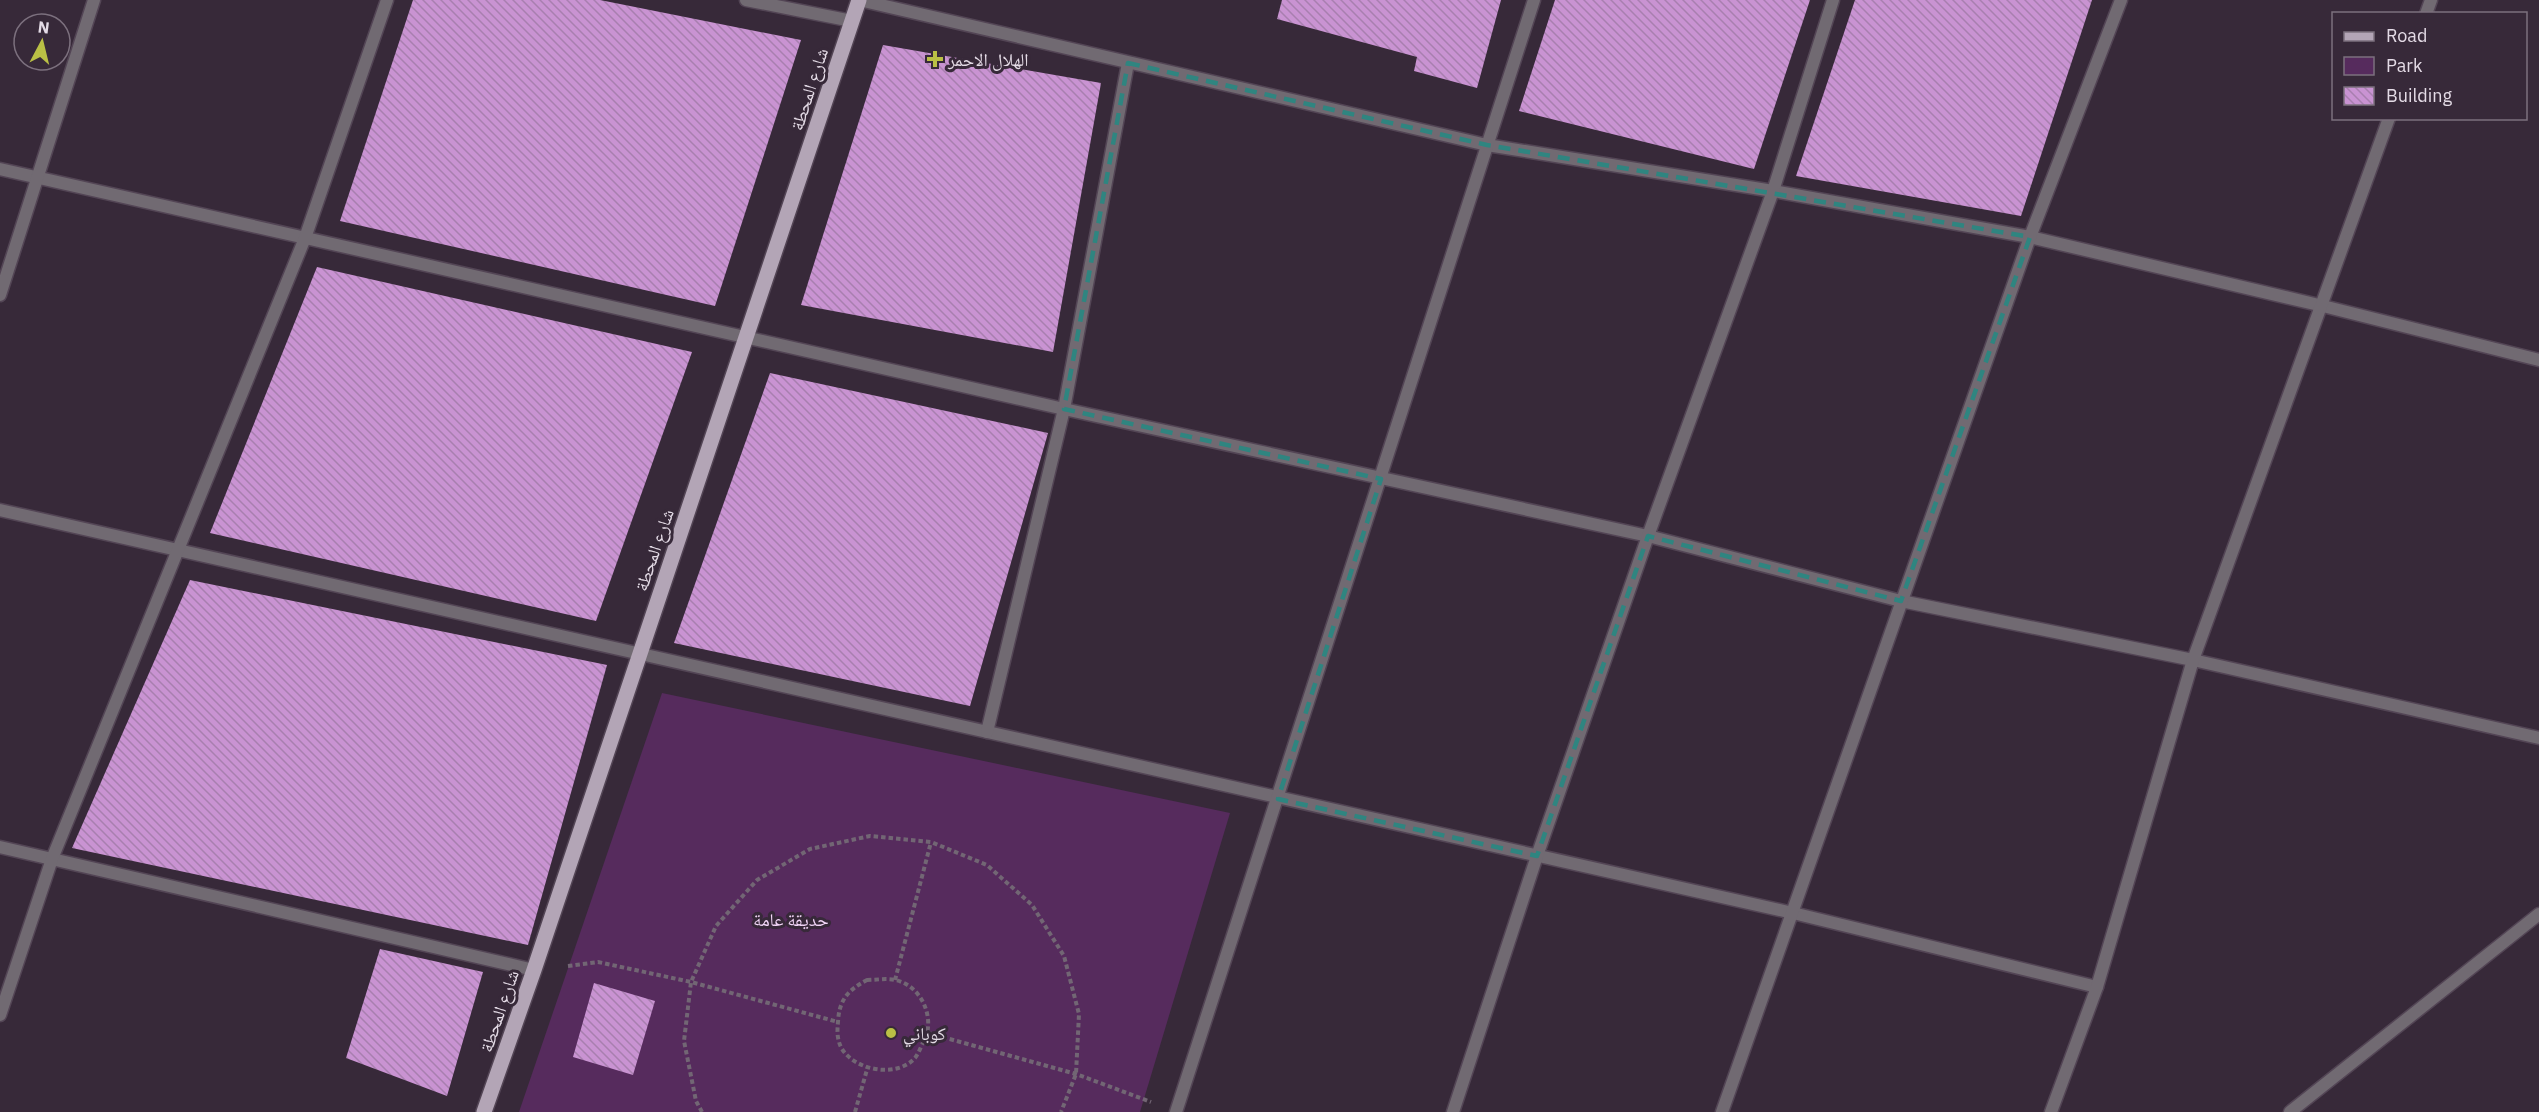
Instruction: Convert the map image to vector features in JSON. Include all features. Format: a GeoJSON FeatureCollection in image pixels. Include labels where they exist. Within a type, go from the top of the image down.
{"type":"FeatureCollection","features":[{"type":"Feature","properties":{"kind":"main road","name":"شارع المحطة"},"geometry":{"type":"LineString","coordinates":[[484,1112],[534,970],[859,0]]}},
{"type":"Feature","properties":{"kind":"street"},"geometry":{"type":"LineString","coordinates":[[0,295],[94,0]]}},
{"type":"Feature","properties":{"kind":"street"},"geometry":{"type":"LineString","coordinates":[[0,1015],[52,859],[305,238],[387,0]]}},
{"type":"Feature","properties":{"kind":"street"},"geometry":{"type":"LineString","coordinates":[[746,0],[852,21]]}},
{"type":"Feature","properties":{"kind":"street"},"geometry":{"type":"LineString","coordinates":[[859,0],[1487,146],[1773,191],[2030,237],[2539,360]]}},
{"type":"Feature","properties":{"kind":"street"},"geometry":{"type":"LineString","coordinates":[[1176,1112],[1534,0]]}},
{"type":"Feature","properties":{"kind":"street"},"geometry":{"type":"LineString","coordinates":[[1453,1112],[1537,856],[1648,536],[1773,191],[1833,0]]}},
{"type":"Feature","properties":{"kind":"street"},"geometry":{"type":"LineString","coordinates":[[1722,1112],[2030,237],[2121,0]]}},
{"type":"Feature","properties":{"kind":"street"},"geometry":{"type":"LineString","coordinates":[[987,732],[1064,409],[1128,63]]}},
{"type":"Feature","properties":{"kind":"street"},"geometry":{"type":"LineString","coordinates":[[2051,1112],[2097,987],[2193,660],[2323,306],[2388,120]]}},
{"type":"Feature","properties":{"kind":"street"},"geometry":{"type":"LineString","coordinates":[[0,169],[1064,409],[1648,536],[1901,601],[2193,660],[2539,738]]}},
{"type":"Feature","properties":{"kind":"street"},"geometry":{"type":"LineString","coordinates":[[0,510],[1793,913],[2097,987]]}},
{"type":"Feature","properties":{"kind":"street"},"geometry":{"type":"LineString","coordinates":[[0,847],[534,970]]}},
{"type":"Feature","properties":{"kind":"street"},"geometry":{"type":"LineString","coordinates":[[2290,1112],[2539,914]]}},
{"type":"Feature","properties":{"kind":"path"},"geometry":{"type":"LineString","coordinates":[[702,1112],[696,1101],[684,1041],[691,982],[716,926],[757,880],[810,849],[870,836],[932,842],[987,865],[1032,905],[1064,956],[1079,1014],[1076,1074],[1061,1112]]}},
{"type":"Feature","properties":{"kind":"path"},"geometry":{"type":"LineString","coordinates":[[895,980],[932,842]]}},
{"type":"Feature","properties":{"kind":"path"},"geometry":{"type":"LineString","coordinates":[[534,970],[598,962],[691,982],[838,1022]]}},
{"type":"Feature","properties":{"kind":"path"},"geometry":{"type":"LineString","coordinates":[[867,980],[895,980],[908,985],[922,1000],[928,1020],[928,1034],[915,1058],[904,1066],[891,1070],[878,1070],[852,1060],[843,1049],[837,1036],[838,1022],[838,1009],[844,996],[854,986],[867,980]]}},
{"type":"Feature","properties":{"kind":"path"},"geometry":{"type":"LineString","coordinates":[[928,1034],[1076,1074],[1176,1112]]}},
{"type":"Feature","properties":{"kind":"path"},"geometry":{"type":"LineString","coordinates":[[855,1112],[868,1066]]}},
{"type":"Feature","properties":{"kind":"highlighted area"},"geometry":{"type":"Polygon","coordinates":[[[1128,63],[1487,145],[2030,237],[1901,601],[1648,536],[1537,856],[1278,799],[1381,479],[1064,409],[1128,63]]]}},
{"type":"Feature","properties":{"kind":"green space","name":"حديقة عامة"},"geometry":{"type":"Polygon","coordinates":[[[662,693],[1230,813],[1140,1112],[519,1112],[662,693]]]}},
{"type":"Feature","properties":{"kind":"building"},"geometry":{"type":"Polygon","coordinates":[[[413,0],[600,0],[801,40],[715,306],[340,221],[413,0]]]}},
{"type":"Feature","properties":{"kind":"building"},"geometry":{"type":"Polygon","coordinates":[[[1282,0],[1501,0],[1477,88],[1414,71],[1417,57],[1277,19],[1282,0]]]}},
{"type":"Feature","properties":{"kind":"building"},"geometry":{"type":"Polygon","coordinates":[[[1555,0],[1810,0],[1754,169],[1519,111],[1555,0]]]}},
{"type":"Feature","properties":{"kind":"building"},"geometry":{"type":"Polygon","coordinates":[[[1855,0],[2092,0],[2021,216],[1796,176],[1855,0]]]}},
{"type":"Feature","properties":{"kind":"building"},"geometry":{"type":"Polygon","coordinates":[[[883,45],[1101,83],[1053,352],[801,305],[883,45]]]}},
{"type":"Feature","properties":{"kind":"building"},"geometry":{"type":"Polygon","coordinates":[[[317,267],[692,352],[596,621],[210,533],[317,267]]]}},
{"type":"Feature","properties":{"kind":"building"},"geometry":{"type":"Polygon","coordinates":[[[770,373],[1048,433],[970,706],[674,643],[770,373]]]}},
{"type":"Feature","properties":{"kind":"building"},"geometry":{"type":"Polygon","coordinates":[[[190,580],[607,665],[528,945],[72,848],[190,580]]]}},
{"type":"Feature","properties":{"kind":"building"},"geometry":{"type":"Polygon","coordinates":[[[380,949],[483,972],[447,1096],[346,1058],[380,949]]]}},
{"type":"Feature","properties":{"kind":"building"},"geometry":{"type":"Polygon","coordinates":[[[594,983],[655,1001],[633,1075],[573,1057],[594,983]]]}},
{"type":"Feature","properties":{"kind":"place","name":"الهلال الاحمر"},"geometry":{"type":"Point","coordinates":[935,59]}},
{"type":"Feature","properties":{"kind":"place","name":"كوباني"},"geometry":{"type":"Point","coordinates":[891,1033]}}]}
